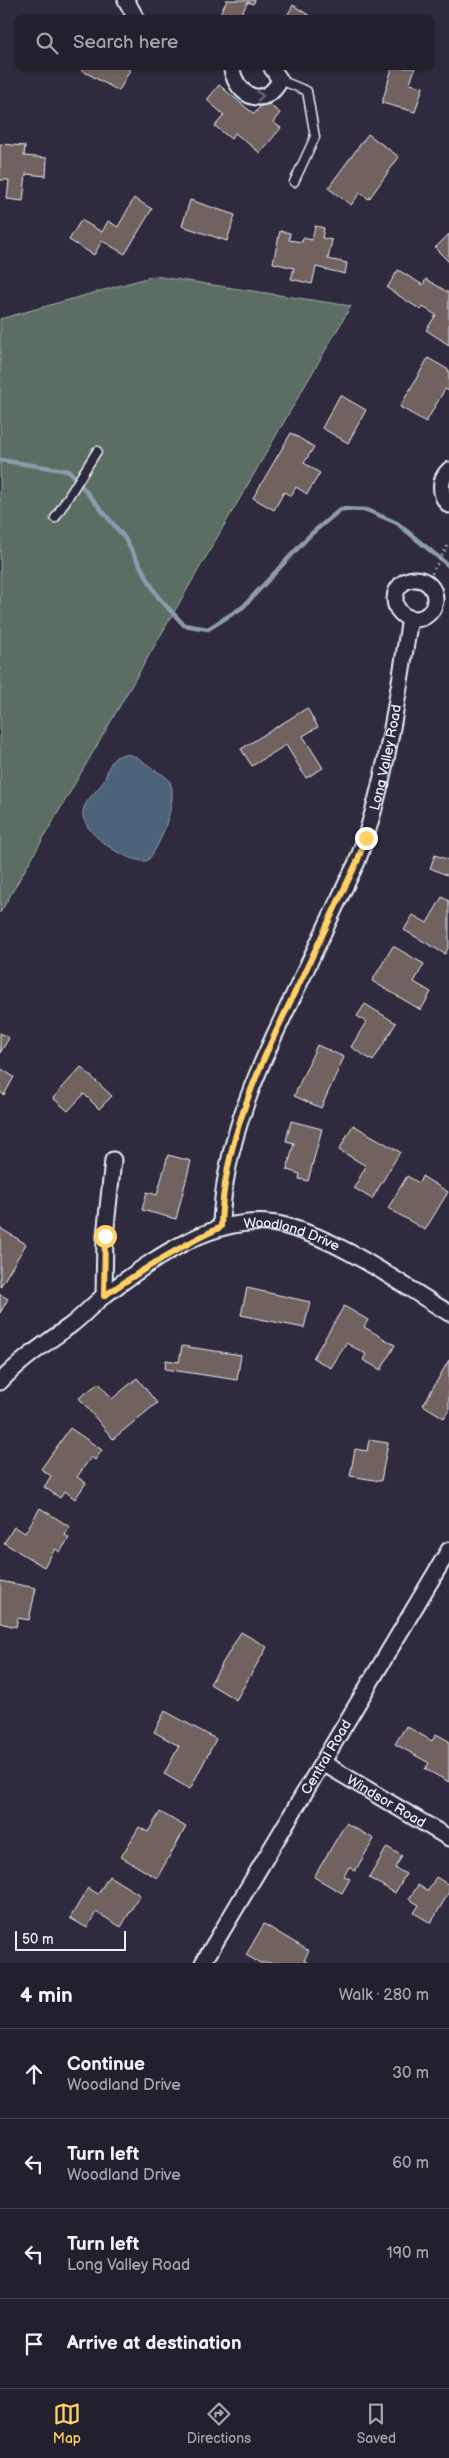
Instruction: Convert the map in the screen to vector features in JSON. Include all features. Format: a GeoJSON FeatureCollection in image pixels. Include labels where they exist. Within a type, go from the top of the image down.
{"type":"FeatureCollection","features":[{"type":"Feature","properties":{"kind":"street"},"geometry":{"type":"LineString","coordinates":[[126,0],[134,15]]}},
{"type":"Feature","properties":{"kind":"street"},"geometry":{"type":"LineString","coordinates":[[231,70],[234,82],[241,90],[252,96],[262,98],[275,90],[276,74]]}},
{"type":"Feature","properties":{"kind":"street"},"geometry":{"type":"LineString","coordinates":[[449,470],[442,481],[441,488],[442,496],[449,504]]}},
{"type":"Feature","properties":{"kind":"street"},"geometry":{"type":"LineString","coordinates":[[430,577],[435,594],[433,607],[424,617],[410,618],[399,612],[396,606],[395,593],[403,582],[408,579],[430,577]]}},
{"type":"Feature","properties":{"kind":"street","name":"Long Valley Road"},"geometry":{"type":"LineString","coordinates":[[221,1227],[222,1198],[230,1159],[250,1089],[357,862],[366,838],[375,809],[389,740],[410,618]]}},
{"type":"Feature","properties":{"kind":"street"},"geometry":{"type":"LineString","coordinates":[[104,1296],[105,1236],[113,1160]]}},
{"type":"Feature","properties":{"kind":"street","name":"Woodland Drive"},"geometry":{"type":"LineString","coordinates":[[0,1382],[41,1346],[72,1324],[104,1296],[165,1255],[221,1227],[252,1224],[284,1226],[311,1234],[338,1246],[449,1313]]}},
{"type":"Feature","properties":{"kind":"street","name":"Central Road"},"geometry":{"type":"LineString","coordinates":[[203,1963],[449,1550]]}},
{"type":"Feature","properties":{"kind":"street","name":"Windsor Road"},"geometry":{"type":"LineString","coordinates":[[323,1762],[449,1838]]}},
{"type":"Feature","properties":{"kind":"lane"},"geometry":{"type":"LineString","coordinates":[[276,74],[307,91],[315,137],[294,182]]}},
{"type":"Feature","properties":{"kind":"lane"},"geometry":{"type":"LineString","coordinates":[[55,518],[97,451]]}},
{"type":"Feature","properties":{"kind":"path"},"geometry":{"type":"LineString","coordinates":[[430,577],[449,543]]}},
{"type":"Feature","properties":{"kind":"green space"},"geometry":{"type":"Polygon","coordinates":[[[154,276],[351,306],[0,913],[0,319],[154,276]]]}},
{"type":"Feature","properties":{"kind":"water"},"geometry":{"type":"Polygon","coordinates":[[[124,754],[139,758],[166,777],[171,785],[171,802],[166,825],[157,847],[147,861],[129,858],[109,847],[92,832],[83,816],[85,806],[104,780],[112,761],[124,754]]]}},
{"type":"Feature","properties":{"kind":"building"},"geometry":{"type":"Polygon","coordinates":[[[255,0],[253,4],[248,2],[241,15],[223,15],[220,13],[227,1],[255,0]]]}},
{"type":"Feature","properties":{"kind":"building"},"geometry":{"type":"Polygon","coordinates":[[[293,5],[308,15],[288,15],[293,5]]]}},
{"type":"Feature","properties":{"kind":"building"},"geometry":{"type":"Polygon","coordinates":[[[81,70],[130,70],[119,91],[81,70]]]}},
{"type":"Feature","properties":{"kind":"building"},"geometry":{"type":"Polygon","coordinates":[[[391,70],[414,70],[410,84],[423,87],[415,112],[382,103],[391,70]]]}},
{"type":"Feature","properties":{"kind":"building"},"geometry":{"type":"Polygon","coordinates":[[[219,85],[254,114],[265,101],[280,113],[273,122],[281,128],[260,153],[235,133],[231,139],[215,126],[224,115],[207,100],[219,85]]]}},
{"type":"Feature","properties":{"kind":"building"},"geometry":{"type":"Polygon","coordinates":[[[368,134],[399,157],[369,199],[360,193],[351,205],[328,188],[368,134]]]}},
{"type":"Feature","properties":{"kind":"building"},"geometry":{"type":"Polygon","coordinates":[[[0,144],[25,146],[24,156],[47,158],[46,176],[26,174],[23,201],[7,199],[9,180],[0,180],[0,144]]]}},
{"type":"Feature","properties":{"kind":"building"},"geometry":{"type":"Polygon","coordinates":[[[134,198],[152,209],[125,254],[102,241],[94,255],[69,240],[81,220],[102,232],[108,221],[118,227],[134,198]]]}},
{"type":"Feature","properties":{"kind":"building"},"geometry":{"type":"Polygon","coordinates":[[[190,200],[235,215],[227,241],[182,226],[190,200]]]}},
{"type":"Feature","properties":{"kind":"building"},"geometry":{"type":"Polygon","coordinates":[[[315,226],[324,228],[322,238],[332,240],[328,259],[347,263],[345,274],[316,267],[312,284],[291,279],[294,268],[273,263],[280,231],[290,233],[289,240],[302,242],[303,238],[312,240],[315,226]]]}},
{"type":"Feature","properties":{"kind":"building"},"geometry":{"type":"Polygon","coordinates":[[[449,234],[449,262],[435,248],[449,234]]]}},
{"type":"Feature","properties":{"kind":"building"},"geometry":{"type":"Polygon","coordinates":[[[398,270],[423,285],[426,279],[449,293],[449,345],[426,330],[436,315],[423,307],[421,310],[387,288],[398,270]]]}},
{"type":"Feature","properties":{"kind":"building"},"geometry":{"type":"Polygon","coordinates":[[[428,358],[449,370],[449,391],[445,389],[426,422],[400,407],[428,358]]]}},
{"type":"Feature","properties":{"kind":"building"},"geometry":{"type":"Polygon","coordinates":[[[340,395],[366,410],[348,443],[322,428],[340,395]]]}},
{"type":"Feature","properties":{"kind":"building"},"geometry":{"type":"Polygon","coordinates":[[[291,433],[314,447],[304,463],[320,473],[307,494],[296,487],[291,496],[284,492],[274,510],[253,498],[291,433]]]}},
{"type":"Feature","properties":{"kind":"building"},"geometry":{"type":"Polygon","coordinates":[[[307,708],[318,727],[303,736],[323,768],[306,778],[286,745],[252,766],[241,749],[307,708]]]}},
{"type":"Feature","properties":{"kind":"building"},"geometry":{"type":"Polygon","coordinates":[[[435,855],[449,860],[449,876],[430,868],[435,855]]]}},
{"type":"Feature","properties":{"kind":"building"},"geometry":{"type":"Polygon","coordinates":[[[442,897],[449,901],[449,946],[445,954],[404,930],[413,915],[427,923],[442,897]]]}},
{"type":"Feature","properties":{"kind":"building"},"geometry":{"type":"Polygon","coordinates":[[[393,946],[424,964],[414,982],[431,992],[421,1010],[372,981],[393,946]]]}},
{"type":"Feature","properties":{"kind":"building"},"geometry":{"type":"Polygon","coordinates":[[[365,1004],[396,1023],[373,1061],[351,1047],[366,1022],[357,1016],[365,1004]]]}},
{"type":"Feature","properties":{"kind":"building"},"geometry":{"type":"Polygon","coordinates":[[[0,1033],[9,1038],[0,1053],[0,1033]]]}},
{"type":"Feature","properties":{"kind":"building"},"geometry":{"type":"Polygon","coordinates":[[[317,1045],[344,1057],[321,1108],[294,1096],[317,1045]]]}},
{"type":"Feature","properties":{"kind":"building"},"geometry":{"type":"Polygon","coordinates":[[[81,1067],[112,1096],[99,1109],[84,1094],[68,1111],[53,1098],[81,1067]]]}},
{"type":"Feature","properties":{"kind":"building"},"geometry":{"type":"Polygon","coordinates":[[[0,1068],[14,1077],[4,1095],[0,1092],[0,1068]]]}},
{"type":"Feature","properties":{"kind":"building"},"geometry":{"type":"Polygon","coordinates":[[[291,1121],[322,1129],[308,1181],[299,1179],[300,1174],[287,1170],[294,1143],[286,1141],[291,1121]]]}},
{"type":"Feature","properties":{"kind":"building"},"geometry":{"type":"Polygon","coordinates":[[[353,1125],[400,1152],[372,1199],[354,1188],[366,1166],[339,1150],[353,1125]]]}},
{"type":"Feature","properties":{"kind":"building"},"geometry":{"type":"Polygon","coordinates":[[[168,1155],[191,1161],[176,1219],[142,1210],[147,1192],[157,1195],[168,1155]]]}},
{"type":"Feature","properties":{"kind":"building"},"geometry":{"type":"Polygon","coordinates":[[[407,1176],[419,1183],[422,1176],[448,1192],[425,1230],[388,1208],[407,1176]]]}},
{"type":"Feature","properties":{"kind":"building"},"geometry":{"type":"Polygon","coordinates":[[[0,1228],[26,1244],[0,1287],[0,1228]]]}},
{"type":"Feature","properties":{"kind":"building"},"geometry":{"type":"Polygon","coordinates":[[[247,1288],[310,1302],[304,1328],[241,1315],[247,1288]]]}},
{"type":"Feature","properties":{"kind":"building"},"geometry":{"type":"Polygon","coordinates":[[[0,1294],[8,1299],[0,1313],[0,1294]]]}},
{"type":"Feature","properties":{"kind":"building"},"geometry":{"type":"Polygon","coordinates":[[[344,1306],[368,1320],[364,1327],[395,1345],[381,1370],[363,1360],[366,1354],[346,1343],[331,1368],[313,1358],[344,1306]]]}},
{"type":"Feature","properties":{"kind":"building"},"geometry":{"type":"Polygon","coordinates":[[[182,1346],[241,1355],[237,1380],[165,1369],[166,1360],[179,1362],[182,1346]]]}},
{"type":"Feature","properties":{"kind":"building"},"geometry":{"type":"Polygon","coordinates":[[[449,1360],[449,1410],[444,1418],[423,1405],[449,1360]]]}},
{"type":"Feature","properties":{"kind":"building"},"geometry":{"type":"Polygon","coordinates":[[[137,1378],[157,1403],[113,1439],[79,1398],[99,1383],[112,1399],[137,1378]]]}},
{"type":"Feature","properties":{"kind":"building"},"geometry":{"type":"Polygon","coordinates":[[[70,1428],[102,1450],[95,1460],[91,1457],[77,1477],[86,1483],[75,1499],[65,1491],[60,1498],[44,1487],[51,1476],[41,1469],[70,1428]]]}},
{"type":"Feature","properties":{"kind":"building"},"geometry":{"type":"Polygon","coordinates":[[[369,1440],[388,1443],[381,1481],[350,1476],[355,1449],[367,1451],[369,1440]]]}},
{"type":"Feature","properties":{"kind":"building"},"geometry":{"type":"Polygon","coordinates":[[[40,1508],[70,1527],[65,1535],[69,1538],[60,1552],[55,1549],[44,1567],[4,1543],[14,1527],[25,1533],[40,1508]]]}},
{"type":"Feature","properties":{"kind":"building"},"geometry":{"type":"Polygon","coordinates":[[[0,1581],[36,1588],[29,1620],[18,1618],[16,1627],[0,1623],[0,1581]]]}},
{"type":"Feature","properties":{"kind":"building"},"geometry":{"type":"Polygon","coordinates":[[[241,1632],[267,1647],[236,1700],[210,1684],[241,1632]]]}},
{"type":"Feature","properties":{"kind":"building"},"geometry":{"type":"Polygon","coordinates":[[[165,1711],[216,1739],[190,1789],[164,1774],[179,1746],[154,1732],[165,1711]]]}},
{"type":"Feature","properties":{"kind":"building"},"geometry":{"type":"Polygon","coordinates":[[[406,1726],[432,1741],[436,1734],[449,1741],[449,1782],[425,1769],[429,1763],[395,1744],[406,1726]]]}},
{"type":"Feature","properties":{"kind":"building"},"geometry":{"type":"Polygon","coordinates":[[[160,1812],[186,1827],[157,1878],[121,1857],[139,1827],[148,1832],[160,1812]]]}},
{"type":"Feature","properties":{"kind":"building"},"geometry":{"type":"Polygon","coordinates":[[[346,1823],[374,1839],[355,1871],[349,1867],[344,1876],[350,1879],[342,1893],[314,1877],[346,1823]]]}},
{"type":"Feature","properties":{"kind":"building"},"geometry":{"type":"Polygon","coordinates":[[[387,1847],[402,1856],[395,1868],[406,1874],[395,1893],[369,1878],[387,1847]]]}},
{"type":"Feature","properties":{"kind":"building"},"geometry":{"type":"Polygon","coordinates":[[[109,1876],[140,1895],[121,1927],[96,1912],[87,1928],[70,1918],[88,1888],[98,1894],[109,1876]]]}},
{"type":"Feature","properties":{"kind":"building"},"geometry":{"type":"Polygon","coordinates":[[[436,1877],[449,1885],[449,1892],[431,1923],[414,1913],[419,1905],[409,1899],[418,1885],[428,1891],[436,1877]]]}},
{"type":"Feature","properties":{"kind":"building"},"geometry":{"type":"Polygon","coordinates":[[[264,1924],[309,1951],[304,1960],[309,1963],[260,1963],[246,1955],[264,1924]]]}},
{"type":"Feature","properties":{"kind":"waterway"},"geometry":{"type":"LineString","coordinates":[[0,460],[69,471],[124,537],[158,597],[184,625],[208,629],[243,607],[311,534],[341,509],[367,510],[397,523],[449,566]]}},
{"type":"Feature","properties":{"kind":"route"},"geometry":{"type":"LineString","coordinates":[[105,1236],[104,1296],[179,1246],[221,1227],[222,1198],[230,1159],[250,1089],[357,862],[366,838]]}}]}
